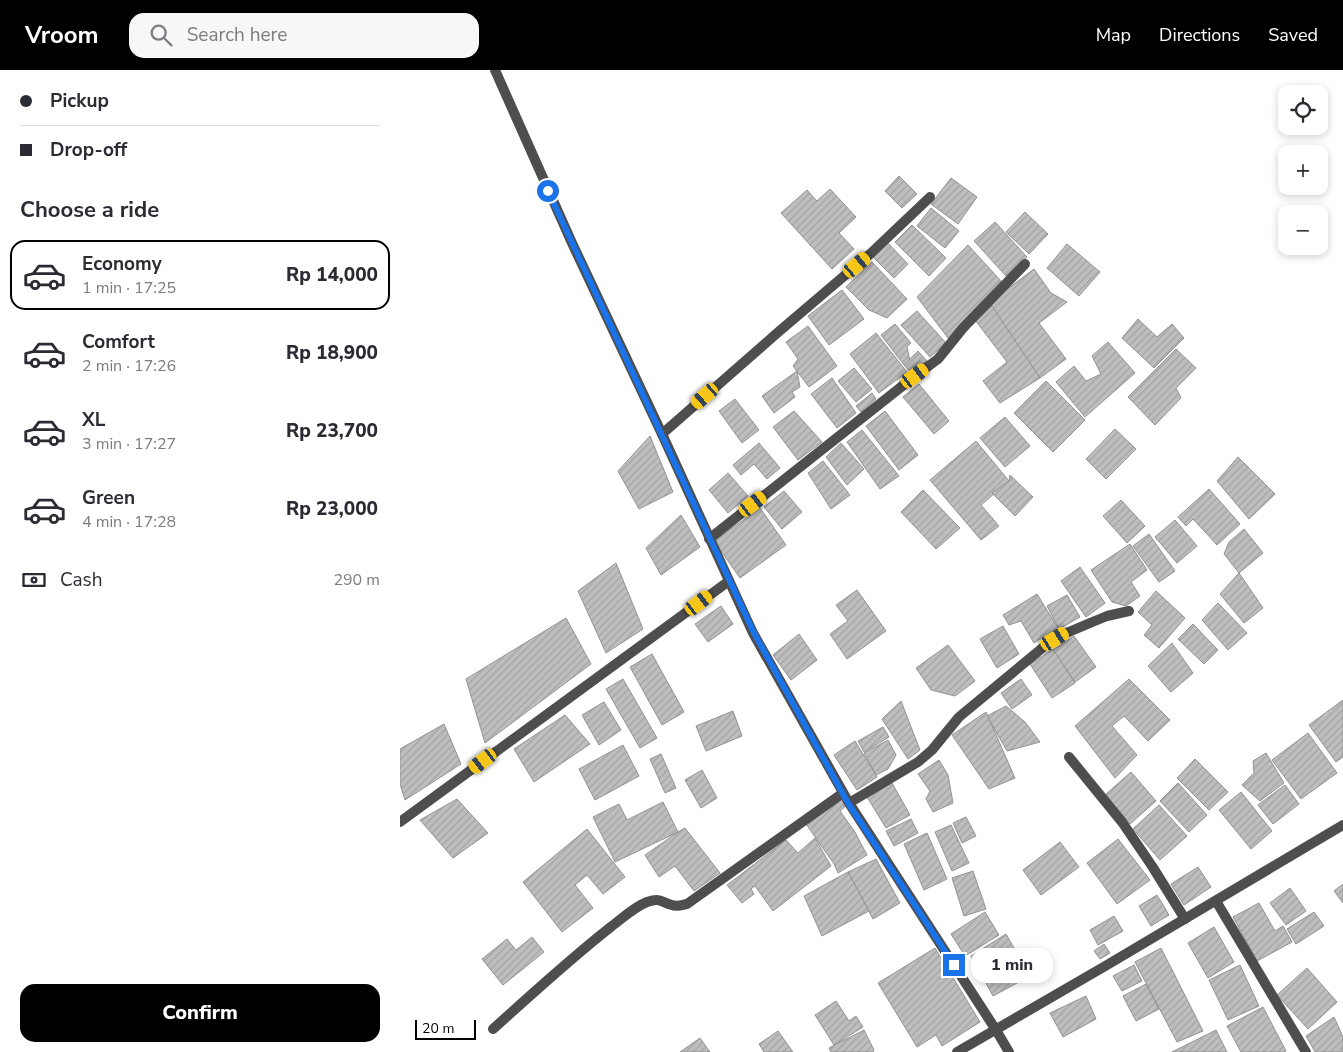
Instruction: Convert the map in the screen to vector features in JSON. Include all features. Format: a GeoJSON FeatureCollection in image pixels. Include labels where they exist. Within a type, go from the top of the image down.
{"type":"FeatureCollection","features":[{"type":"Feature","properties":{"kind":"street"},"geometry":{"type":"LineString","coordinates":[[495,70],[572,243],[754,633],[848,803],[1009,1052]]}},
{"type":"Feature","properties":{"kind":"street"},"geometry":{"type":"LineString","coordinates":[[662,434],[870,254],[930,198]]}},
{"type":"Feature","properties":{"kind":"street"},"geometry":{"type":"LineString","coordinates":[[709,539],[938,359],[963,328],[1026,264]]}},
{"type":"Feature","properties":{"kind":"street"},"geometry":{"type":"LineString","coordinates":[[400,822],[729,581]]}},
{"type":"Feature","properties":{"kind":"street"},"geometry":{"type":"LineString","coordinates":[[848,803],[918,762],[932,750],[959,717],[1046,645],[1064,634],[1107,616],[1129,611]]}},
{"type":"Feature","properties":{"kind":"street"},"geometry":{"type":"LineString","coordinates":[[1069,757],[1122,822],[1185,919]]}},
{"type":"Feature","properties":{"kind":"street"},"geometry":{"type":"LineString","coordinates":[[493,1029],[630,912],[645,903],[657,900],[679,906],[687,904],[843,793]]}},
{"type":"Feature","properties":{"kind":"street"},"geometry":{"type":"LineString","coordinates":[[957,1052],[1343,826]]}},
{"type":"Feature","properties":{"kind":"street"},"geometry":{"type":"LineString","coordinates":[[1216,901],[1306,1052]]}},
{"type":"Feature","properties":{"kind":"building"},"geometry":{"type":"Polygon","coordinates":[[[899,176],[917,194],[902,208],[885,191],[899,176]]]}},
{"type":"Feature","properties":{"kind":"building"},"geometry":{"type":"Polygon","coordinates":[[[951,178],[977,197],[958,224],[931,204],[951,178]]]}},
{"type":"Feature","properties":{"kind":"building"},"geometry":{"type":"Polygon","coordinates":[[[830,189],[856,217],[839,233],[854,249],[832,269],[781,213],[807,190],[817,201],[830,189]]]}},
{"type":"Feature","properties":{"kind":"building"},"geometry":{"type":"Polygon","coordinates":[[[931,208],[959,231],[945,248],[917,226],[931,208]]]}},
{"type":"Feature","properties":{"kind":"building"},"geometry":{"type":"Polygon","coordinates":[[[1025,212],[1048,234],[1029,254],[1006,232],[1025,212]]]}},
{"type":"Feature","properties":{"kind":"building"},"geometry":{"type":"Polygon","coordinates":[[[995,222],[1027,257],[1006,276],[974,241],[995,222]]]}},
{"type":"Feature","properties":{"kind":"building"},"geometry":{"type":"Polygon","coordinates":[[[912,225],[946,258],[929,276],[895,242],[912,225]]]}},
{"type":"Feature","properties":{"kind":"building"},"geometry":{"type":"Polygon","coordinates":[[[885,240],[908,264],[894,278],[870,254],[885,240]]]}},
{"type":"Feature","properties":{"kind":"building"},"geometry":{"type":"Polygon","coordinates":[[[1067,244],[1100,272],[1079,296],[1047,268],[1067,244]]]}},
{"type":"Feature","properties":{"kind":"building"},"geometry":{"type":"Polygon","coordinates":[[[968,245],[1001,281],[948,338],[917,297],[968,245]]]}},
{"type":"Feature","properties":{"kind":"building"},"geometry":{"type":"Polygon","coordinates":[[[872,262],[907,299],[887,318],[869,310],[846,287],[872,262]]]}},
{"type":"Feature","properties":{"kind":"building"},"geometry":{"type":"Polygon","coordinates":[[[1034,269],[1051,293],[1067,302],[1039,323],[1066,359],[1040,378],[986,305],[1034,269]]]}},
{"type":"Feature","properties":{"kind":"building"},"geometry":{"type":"Polygon","coordinates":[[[842,290],[864,319],[829,345],[808,316],[842,290]]]}},
{"type":"Feature","properties":{"kind":"building"},"geometry":{"type":"Polygon","coordinates":[[[992,306],[1040,378],[1000,403],[983,381],[1007,362],[975,320],[992,306]]]}},
{"type":"Feature","properties":{"kind":"building"},"geometry":{"type":"Polygon","coordinates":[[[917,311],[946,343],[930,357],[901,325],[917,311]]]}},
{"type":"Feature","properties":{"kind":"building"},"geometry":{"type":"Polygon","coordinates":[[[1138,319],[1157,337],[1172,324],[1184,338],[1154,368],[1122,338],[1138,319]]]}},
{"type":"Feature","properties":{"kind":"building"},"geometry":{"type":"Polygon","coordinates":[[[895,324],[911,343],[907,347],[910,361],[904,365],[881,335],[895,324]]]}},
{"type":"Feature","properties":{"kind":"building"},"geometry":{"type":"Polygon","coordinates":[[[808,326],[837,366],[809,387],[793,366],[798,359],[786,342],[808,326]]]}},
{"type":"Feature","properties":{"kind":"building"},"geometry":{"type":"Polygon","coordinates":[[[876,333],[907,372],[879,393],[850,354],[876,333]]]}},
{"type":"Feature","properties":{"kind":"building"},"geometry":{"type":"Polygon","coordinates":[[[1108,342],[1135,373],[1085,417],[1056,382],[1074,366],[1086,381],[1101,374],[1092,356],[1108,342]]]}},
{"type":"Feature","properties":{"kind":"building"},"geometry":{"type":"Polygon","coordinates":[[[1176,349],[1196,368],[1176,388],[1181,398],[1155,425],[1128,397],[1176,349]]]}},
{"type":"Feature","properties":{"kind":"building"},"geometry":{"type":"Polygon","coordinates":[[[918,351],[927,361],[913,375],[904,365],[918,351]]]}},
{"type":"Feature","properties":{"kind":"building"},"geometry":{"type":"Polygon","coordinates":[[[854,368],[872,389],[856,402],[838,381],[854,368]]]}},
{"type":"Feature","properties":{"kind":"building"},"geometry":{"type":"Polygon","coordinates":[[[797,371],[800,387],[792,392],[795,397],[774,413],[762,396],[797,371]]]}},
{"type":"Feature","properties":{"kind":"building"},"geometry":{"type":"Polygon","coordinates":[[[832,378],[856,413],[837,428],[811,394],[832,378]]]}},
{"type":"Feature","properties":{"kind":"building"},"geometry":{"type":"Polygon","coordinates":[[[1046,381],[1085,420],[1053,452],[1014,413],[1046,381]]]}},
{"type":"Feature","properties":{"kind":"building"},"geometry":{"type":"Polygon","coordinates":[[[919,384],[949,421],[934,434],[903,397],[919,384]]]}},
{"type":"Feature","properties":{"kind":"building"},"geometry":{"type":"Polygon","coordinates":[[[872,393],[876,399],[861,412],[856,406],[872,393]]]}},
{"type":"Feature","properties":{"kind":"building"},"geometry":{"type":"Polygon","coordinates":[[[735,399],[759,430],[742,443],[719,411],[735,399]]]}},
{"type":"Feature","properties":{"kind":"building"},"geometry":{"type":"Polygon","coordinates":[[[794,411],[822,442],[798,460],[773,427],[794,411]]]}},
{"type":"Feature","properties":{"kind":"building"},"geometry":{"type":"Polygon","coordinates":[[[885,411],[918,455],[899,470],[866,426],[885,411]]]}},
{"type":"Feature","properties":{"kind":"building"},"geometry":{"type":"Polygon","coordinates":[[[1005,417],[1030,446],[1005,467],[980,438],[1005,417]]]}},
{"type":"Feature","properties":{"kind":"building"},"geometry":{"type":"Polygon","coordinates":[[[1115,429],[1136,449],[1106,479],[1086,459],[1115,429]]]}},
{"type":"Feature","properties":{"kind":"building"},"geometry":{"type":"Polygon","coordinates":[[[862,430],[899,476],[880,489],[847,442],[862,430]]]}},
{"type":"Feature","properties":{"kind":"building"},"geometry":{"type":"Polygon","coordinates":[[[650,436],[673,492],[639,509],[618,471],[650,436]]]}},
{"type":"Feature","properties":{"kind":"building"},"geometry":{"type":"Polygon","coordinates":[[[976,441],[1009,481],[981,505],[999,526],[981,540],[930,480],[976,441]]]}},
{"type":"Feature","properties":{"kind":"building"},"geometry":{"type":"Polygon","coordinates":[[[759,443],[780,468],[767,479],[754,464],[741,475],[733,465],[759,443]]]}},
{"type":"Feature","properties":{"kind":"building"},"geometry":{"type":"Polygon","coordinates":[[[841,443],[864,469],[847,485],[826,457],[841,443]]]}},
{"type":"Feature","properties":{"kind":"building"},"geometry":{"type":"Polygon","coordinates":[[[1238,457],[1275,494],[1249,519],[1217,481],[1238,457]]]}},
{"type":"Feature","properties":{"kind":"building"},"geometry":{"type":"Polygon","coordinates":[[[823,461],[850,495],[831,509],[808,473],[823,461]]]}},
{"type":"Feature","properties":{"kind":"building"},"geometry":{"type":"Polygon","coordinates":[[[728,473],[748,496],[728,513],[709,490],[728,473]]]}},
{"type":"Feature","properties":{"kind":"building"},"geometry":{"type":"Polygon","coordinates":[[[1010,475],[1033,497],[1015,516],[992,493],[1009,481],[1010,475]]]}},
{"type":"Feature","properties":{"kind":"building"},"geometry":{"type":"Polygon","coordinates":[[[1209,489],[1240,524],[1217,545],[1193,519],[1186,526],[1178,517],[1209,489]]]}},
{"type":"Feature","properties":{"kind":"building"},"geometry":{"type":"Polygon","coordinates":[[[923,490],[960,528],[936,549],[901,512],[923,490]]]}},
{"type":"Feature","properties":{"kind":"building"},"geometry":{"type":"Polygon","coordinates":[[[784,491],[802,512],[782,529],[764,507],[784,491]]]}},
{"type":"Feature","properties":{"kind":"building"},"geometry":{"type":"Polygon","coordinates":[[[1121,500],[1145,526],[1127,543],[1103,516],[1121,500]]]}},
{"type":"Feature","properties":{"kind":"building"},"geometry":{"type":"Polygon","coordinates":[[[760,508],[786,545],[740,578],[714,541],[760,508]]]}},
{"type":"Feature","properties":{"kind":"building"},"geometry":{"type":"Polygon","coordinates":[[[681,515],[700,547],[661,575],[646,548],[681,515]]]}},
{"type":"Feature","properties":{"kind":"building"},"geometry":{"type":"Polygon","coordinates":[[[1175,520],[1197,546],[1177,563],[1155,537],[1175,520]]]}},
{"type":"Feature","properties":{"kind":"building"},"geometry":{"type":"Polygon","coordinates":[[[1244,529],[1263,553],[1239,573],[1224,554],[1229,542],[1244,529]]]}},
{"type":"Feature","properties":{"kind":"building"},"geometry":{"type":"Polygon","coordinates":[[[1149,534],[1175,571],[1159,582],[1133,546],[1149,534]]]}},
{"type":"Feature","properties":{"kind":"building"},"geometry":{"type":"Polygon","coordinates":[[[1130,544],[1147,570],[1131,582],[1140,596],[1126,606],[1112,602],[1091,570],[1130,544]]]}},
{"type":"Feature","properties":{"kind":"building"},"geometry":{"type":"Polygon","coordinates":[[[616,563],[643,629],[606,653],[578,591],[616,563]]]}},
{"type":"Feature","properties":{"kind":"building"},"geometry":{"type":"Polygon","coordinates":[[[1080,567],[1105,603],[1086,617],[1061,581],[1080,567]]]}},
{"type":"Feature","properties":{"kind":"building"},"geometry":{"type":"Polygon","coordinates":[[[1239,573],[1263,608],[1244,623],[1220,594],[1239,573]]]}},
{"type":"Feature","properties":{"kind":"building"},"geometry":{"type":"Polygon","coordinates":[[[857,590],[886,631],[847,659],[830,634],[848,621],[836,605],[857,590]]]}},
{"type":"Feature","properties":{"kind":"building"},"geometry":{"type":"Polygon","coordinates":[[[1156,591],[1185,618],[1159,648],[1144,635],[1152,625],[1138,612],[1156,591]]]}},
{"type":"Feature","properties":{"kind":"building"},"geometry":{"type":"Polygon","coordinates":[[[1037,594],[1058,628],[1034,643],[1021,621],[1009,625],[1003,615],[1037,594]]]}},
{"type":"Feature","properties":{"kind":"building"},"geometry":{"type":"Polygon","coordinates":[[[1067,595],[1080,617],[1059,629],[1047,606],[1067,595]]]}},
{"type":"Feature","properties":{"kind":"building"},"geometry":{"type":"Polygon","coordinates":[[[1218,603],[1247,633],[1228,650],[1202,620],[1218,603]]]}},
{"type":"Feature","properties":{"kind":"building"},"geometry":{"type":"Polygon","coordinates":[[[721,606],[733,624],[708,642],[695,624],[721,606]]]}},
{"type":"Feature","properties":{"kind":"building"},"geometry":{"type":"Polygon","coordinates":[[[566,618],[591,664],[485,743],[466,679],[566,618]]]}},
{"type":"Feature","properties":{"kind":"building"},"geometry":{"type":"Polygon","coordinates":[[[1193,624],[1218,650],[1204,664],[1178,639],[1193,624]]]}},
{"type":"Feature","properties":{"kind":"building"},"geometry":{"type":"Polygon","coordinates":[[[1003,626],[1019,654],[997,668],[980,639],[1003,626]]]}},
{"type":"Feature","properties":{"kind":"building"},"geometry":{"type":"Polygon","coordinates":[[[799,634],[817,660],[791,680],[773,655],[799,634]]]}},
{"type":"Feature","properties":{"kind":"building"},"geometry":{"type":"Polygon","coordinates":[[[1074,636],[1096,667],[1075,682],[1053,650],[1074,636]]]}},
{"type":"Feature","properties":{"kind":"building"},"geometry":{"type":"Polygon","coordinates":[[[1172,643],[1193,673],[1171,692],[1148,666],[1172,643]]]}},
{"type":"Feature","properties":{"kind":"building"},"geometry":{"type":"Polygon","coordinates":[[[948,645],[975,681],[955,696],[931,690],[916,668],[948,645]]]}},
{"type":"Feature","properties":{"kind":"building"},"geometry":{"type":"Polygon","coordinates":[[[1053,649],[1075,683],[1052,698],[1030,664],[1053,649]]]}},
{"type":"Feature","properties":{"kind":"building"},"geometry":{"type":"Polygon","coordinates":[[[652,654],[684,712],[662,725],[630,667],[652,654]]]}},
{"type":"Feature","properties":{"kind":"building"},"geometry":{"type":"Polygon","coordinates":[[[623,679],[657,738],[640,748],[606,689],[623,679]]]}},
{"type":"Feature","properties":{"kind":"building"},"geometry":{"type":"Polygon","coordinates":[[[1021,679],[1032,695],[1012,709],[1001,693],[1021,679]]]}},
{"type":"Feature","properties":{"kind":"building"},"geometry":{"type":"Polygon","coordinates":[[[1129,679],[1170,720],[1148,741],[1124,716],[1112,726],[1137,755],[1115,778],[1075,726],[1129,679]]]}},
{"type":"Feature","properties":{"kind":"building"},"geometry":{"type":"Polygon","coordinates":[[[1343,700],[1343,757],[1336,762],[1309,725],[1343,700]]]}},
{"type":"Feature","properties":{"kind":"building"},"geometry":{"type":"Polygon","coordinates":[[[901,701],[920,750],[908,759],[882,719],[901,701]]]}},
{"type":"Feature","properties":{"kind":"building"},"geometry":{"type":"Polygon","coordinates":[[[604,702],[621,730],[599,745],[582,715],[604,702]]]}},
{"type":"Feature","properties":{"kind":"building"},"geometry":{"type":"Polygon","coordinates":[[[1006,706],[1025,722],[1040,742],[1007,751],[987,716],[1006,706]]]}},
{"type":"Feature","properties":{"kind":"building"},"geometry":{"type":"Polygon","coordinates":[[[733,711],[742,736],[706,751],[696,726],[733,711]]]}},
{"type":"Feature","properties":{"kind":"building"},"geometry":{"type":"Polygon","coordinates":[[[986,712],[1015,778],[989,789],[952,735],[986,712]]]}},
{"type":"Feature","properties":{"kind":"building"},"geometry":{"type":"Polygon","coordinates":[[[565,715],[590,744],[534,782],[514,749],[565,715]]]}},
{"type":"Feature","properties":{"kind":"building"},"geometry":{"type":"Polygon","coordinates":[[[444,724],[461,764],[405,800],[400,784],[400,749],[444,724]]]}},
{"type":"Feature","properties":{"kind":"building"},"geometry":{"type":"Polygon","coordinates":[[[883,727],[889,737],[864,752],[858,741],[883,727]]]}},
{"type":"Feature","properties":{"kind":"building"},"geometry":{"type":"Polygon","coordinates":[[[1308,733],[1337,773],[1301,799],[1272,760],[1308,733]]]}},
{"type":"Feature","properties":{"kind":"building"},"geometry":{"type":"Polygon","coordinates":[[[888,740],[896,755],[888,769],[876,775],[864,753],[888,740]]]}},
{"type":"Feature","properties":{"kind":"building"},"geometry":{"type":"Polygon","coordinates":[[[855,741],[877,777],[857,790],[834,755],[855,741]]]}},
{"type":"Feature","properties":{"kind":"building"},"geometry":{"type":"Polygon","coordinates":[[[623,745],[639,776],[595,800],[579,769],[623,745]]]}},
{"type":"Feature","properties":{"kind":"building"},"geometry":{"type":"Polygon","coordinates":[[[1266,753],[1284,783],[1260,801],[1242,785],[1254,773],[1253,761],[1266,753]]]}},
{"type":"Feature","properties":{"kind":"building"},"geometry":{"type":"Polygon","coordinates":[[[661,754],[676,788],[665,793],[650,759],[661,754]]]}},
{"type":"Feature","properties":{"kind":"building"},"geometry":{"type":"Polygon","coordinates":[[[1195,759],[1228,792],[1209,810],[1177,778],[1195,759]]]}},
{"type":"Feature","properties":{"kind":"building"},"geometry":{"type":"Polygon","coordinates":[[[939,760],[948,775],[953,803],[933,812],[926,799],[930,791],[918,774],[939,760]]]}},
{"type":"Feature","properties":{"kind":"building"},"geometry":{"type":"Polygon","coordinates":[[[702,770],[717,798],[701,808],[685,780],[702,770]]]}},
{"type":"Feature","properties":{"kind":"building"},"geometry":{"type":"Polygon","coordinates":[[[1131,772],[1156,801],[1130,824],[1105,795],[1131,772]]]}},
{"type":"Feature","properties":{"kind":"building"},"geometry":{"type":"Polygon","coordinates":[[[892,783],[910,815],[886,828],[867,797],[892,783]]]}},
{"type":"Feature","properties":{"kind":"building"},"geometry":{"type":"Polygon","coordinates":[[[1178,783],[1207,815],[1189,832],[1160,801],[1178,783]]]}},
{"type":"Feature","properties":{"kind":"building"},"geometry":{"type":"Polygon","coordinates":[[[1285,785],[1299,804],[1273,824],[1258,805],[1285,785]]]}},
{"type":"Feature","properties":{"kind":"building"},"geometry":{"type":"Polygon","coordinates":[[[1241,792],[1272,831],[1251,849],[1219,810],[1241,792]]]}},
{"type":"Feature","properties":{"kind":"building"},"geometry":{"type":"Polygon","coordinates":[[[841,798],[847,805],[840,811],[855,832],[867,855],[838,873],[834,864],[806,824],[841,798]]]}},
{"type":"Feature","properties":{"kind":"building"},"geometry":{"type":"Polygon","coordinates":[[[457,799],[488,833],[453,858],[420,820],[457,799]]]}},
{"type":"Feature","properties":{"kind":"building"},"geometry":{"type":"Polygon","coordinates":[[[663,802],[678,832],[615,862],[593,817],[619,804],[627,820],[663,802]]]}},
{"type":"Feature","properties":{"kind":"building"},"geometry":{"type":"Polygon","coordinates":[[[1159,805],[1187,836],[1160,860],[1133,829],[1159,805]]]}},
{"type":"Feature","properties":{"kind":"building"},"geometry":{"type":"Polygon","coordinates":[[[966,817],[976,836],[962,843],[953,823],[966,817]]]}},
{"type":"Feature","properties":{"kind":"building"},"geometry":{"type":"Polygon","coordinates":[[[911,819],[918,833],[894,846],[886,831],[911,819]]]}},
{"type":"Feature","properties":{"kind":"building"},"geometry":{"type":"Polygon","coordinates":[[[951,825],[969,863],[952,871],[935,832],[951,825]]]}},
{"type":"Feature","properties":{"kind":"building"},"geometry":{"type":"Polygon","coordinates":[[[685,828],[720,873],[694,891],[675,866],[659,877],[645,855],[685,828]]]}},
{"type":"Feature","properties":{"kind":"building"},"geometry":{"type":"Polygon","coordinates":[[[587,829],[625,877],[603,894],[587,875],[575,885],[593,908],[562,932],[523,882],[587,829]]]}},
{"type":"Feature","properties":{"kind":"building"},"geometry":{"type":"Polygon","coordinates":[[[927,833],[947,879],[924,890],[904,844],[927,833]]]}},
{"type":"Feature","properties":{"kind":"building"},"geometry":{"type":"Polygon","coordinates":[[[815,838],[831,866],[773,911],[755,886],[751,889],[754,894],[742,903],[727,885],[786,840],[798,853],[815,838]]]}},
{"type":"Feature","properties":{"kind":"building"},"geometry":{"type":"Polygon","coordinates":[[[1118,839],[1150,880],[1117,904],[1087,863],[1118,839]]]}},
{"type":"Feature","properties":{"kind":"building"},"geometry":{"type":"Polygon","coordinates":[[[1060,842],[1079,867],[1041,895],[1023,870],[1060,842]]]}},
{"type":"Feature","properties":{"kind":"building"},"geometry":{"type":"Polygon","coordinates":[[[876,859],[900,903],[873,919],[848,872],[876,859]]]}},
{"type":"Feature","properties":{"kind":"building"},"geometry":{"type":"Polygon","coordinates":[[[1198,867],[1211,887],[1184,905],[1171,884],[1198,867]]]}},
{"type":"Feature","properties":{"kind":"building"},"geometry":{"type":"Polygon","coordinates":[[[973,871],[986,909],[964,916],[952,878],[973,871]]]}},
{"type":"Feature","properties":{"kind":"building"},"geometry":{"type":"Polygon","coordinates":[[[848,872],[869,911],[822,936],[804,896],[848,872]]]}},
{"type":"Feature","properties":{"kind":"building"},"geometry":{"type":"Polygon","coordinates":[[[1343,884],[1343,903],[1334,891],[1343,884]]]}},
{"type":"Feature","properties":{"kind":"building"},"geometry":{"type":"Polygon","coordinates":[[[1290,888],[1306,911],[1286,925],[1270,903],[1290,888]]]}},
{"type":"Feature","properties":{"kind":"building"},"geometry":{"type":"Polygon","coordinates":[[[1157,895],[1169,915],[1151,926],[1139,906],[1157,895]]]}},
{"type":"Feature","properties":{"kind":"building"},"geometry":{"type":"Polygon","coordinates":[[[1259,903],[1275,931],[1283,926],[1292,942],[1257,961],[1233,917],[1259,903]]]}},
{"type":"Feature","properties":{"kind":"building"},"geometry":{"type":"Polygon","coordinates":[[[985,912],[999,935],[965,956],[951,934],[985,912]]]}},
{"type":"Feature","properties":{"kind":"building"},"geometry":{"type":"Polygon","coordinates":[[[1314,912],[1324,926],[1296,944],[1287,929],[1314,912]]]}},
{"type":"Feature","properties":{"kind":"building"},"geometry":{"type":"Polygon","coordinates":[[[1114,916],[1123,931],[1098,945],[1090,930],[1114,916]]]}},
{"type":"Feature","properties":{"kind":"building"},"geometry":{"type":"Polygon","coordinates":[[[1214,927],[1234,962],[1208,978],[1188,943],[1214,927]]]}},
{"type":"Feature","properties":{"kind":"building"},"geometry":{"type":"Polygon","coordinates":[[[1006,934],[1030,976],[993,996],[971,956],[1006,934]]]}},
{"type":"Feature","properties":{"kind":"building"},"geometry":{"type":"Polygon","coordinates":[[[532,937],[544,952],[503,985],[482,959],[507,939],[516,950],[532,937]]]}},
{"type":"Feature","properties":{"kind":"building"},"geometry":{"type":"Polygon","coordinates":[[[1104,944],[1110,953],[1100,959],[1094,951],[1104,944]]]}},
{"type":"Feature","properties":{"kind":"building"},"geometry":{"type":"Polygon","coordinates":[[[935,948],[980,1022],[942,1046],[936,1035],[917,1047],[878,983],[935,948]]]}},
{"type":"Feature","properties":{"kind":"building"},"geometry":{"type":"Polygon","coordinates":[[[1161,948],[1203,1031],[1177,1042],[1135,962],[1161,948]]]}},
{"type":"Feature","properties":{"kind":"building"},"geometry":{"type":"Polygon","coordinates":[[[1134,965],[1142,981],[1122,991],[1113,976],[1134,965]]]}},
{"type":"Feature","properties":{"kind":"building"},"geometry":{"type":"Polygon","coordinates":[[[1240,965],[1259,1006],[1228,1020],[1209,980],[1240,965]]]}},
{"type":"Feature","properties":{"kind":"building"},"geometry":{"type":"Polygon","coordinates":[[[1307,968],[1337,1002],[1308,1029],[1277,995],[1307,968]]]}},
{"type":"Feature","properties":{"kind":"building"},"geometry":{"type":"Polygon","coordinates":[[[1146,984],[1159,1009],[1136,1021],[1123,996],[1146,984]]]}},
{"type":"Feature","properties":{"kind":"building"},"geometry":{"type":"Polygon","coordinates":[[[1086,996],[1096,1019],[1063,1037],[1050,1013],[1086,996]]]}},
{"type":"Feature","properties":{"kind":"building"},"geometry":{"type":"Polygon","coordinates":[[[836,1001],[849,1021],[856,1016],[863,1027],[834,1045],[815,1015],[836,1001]]]}},
{"type":"Feature","properties":{"kind":"building"},"geometry":{"type":"Polygon","coordinates":[[[1263,1007],[1286,1051],[1241,1052],[1227,1026],[1263,1007]]]}},
{"type":"Feature","properties":{"kind":"building"},"geometry":{"type":"Polygon","coordinates":[[[1334,1017],[1343,1037],[1343,1052],[1315,1052],[1306,1036],[1334,1017]]]}},
{"type":"Feature","properties":{"kind":"building"},"geometry":{"type":"Polygon","coordinates":[[[864,1030],[874,1050],[873,1052],[831,1052],[829,1048],[864,1030]]]}},
{"type":"Feature","properties":{"kind":"building"},"geometry":{"type":"Polygon","coordinates":[[[1216,1030],[1227,1052],[1172,1052],[1216,1030]]]}},
{"type":"Feature","properties":{"kind":"building"},"geometry":{"type":"Polygon","coordinates":[[[778,1031],[793,1052],[764,1052],[759,1044],[778,1031]]]}},
{"type":"Feature","properties":{"kind":"building"},"geometry":{"type":"Polygon","coordinates":[[[700,1038],[710,1052],[680,1052],[700,1038]]]}},
{"type":"Feature","properties":{"kind":"route"},"geometry":{"type":"LineString","coordinates":[[548,191],[754,633],[848,803],[954,965]]}}]}
